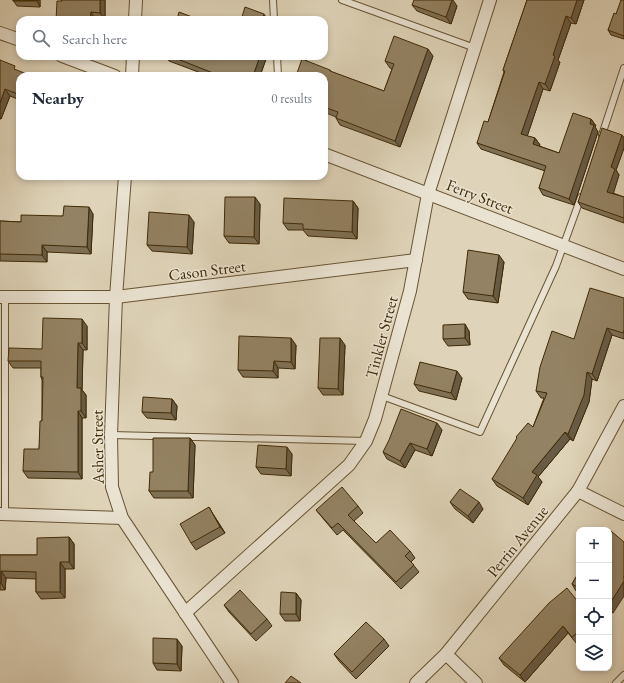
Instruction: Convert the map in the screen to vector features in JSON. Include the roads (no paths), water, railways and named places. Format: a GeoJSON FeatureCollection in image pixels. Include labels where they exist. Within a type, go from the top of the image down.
{"type":"FeatureCollection","features":[{"type":"Feature","properties":{"kind":"street"},"geometry":{"type":"LineString","coordinates":[[135,16],[136,0]]}},
{"type":"Feature","properties":{"kind":"street","name":"Tinkler Street"},"geometry":{"type":"LineString","coordinates":[[185,612],[349,465],[366,441],[382,396],[410,291],[428,194],[490,0]]}},
{"type":"Feature","properties":{"kind":"street"},"geometry":{"type":"LineString","coordinates":[[0,33],[16,39]]}},
{"type":"Feature","properties":{"kind":"street"},"geometry":{"type":"LineString","coordinates":[[73,60],[104,72]]}},
{"type":"Feature","properties":{"kind":"street"},"geometry":{"type":"LineString","coordinates":[[132,72],[133,60]]}},
{"type":"Feature","properties":{"kind":"street","name":"Ferry Street"},"geometry":{"type":"LineString","coordinates":[[328,156],[624,269]]}},
{"type":"Feature","properties":{"kind":"street","name":"Asher Street"},"geometry":{"type":"LineString","coordinates":[[125,180],[116,297],[110,435],[112,487],[122,518],[232,683]]}},
{"type":"Feature","properties":{"kind":"street","name":"Cason Street"},"geometry":{"type":"LineString","coordinates":[[2,297],[116,297],[416,260]]}},
{"type":"Feature","properties":{"kind":"street","name":"Perrin Avenue"},"geometry":{"type":"LineString","coordinates":[[416,683],[446,654],[578,491],[624,406]]}},
{"type":"Feature","properties":{"kind":"street"},"geometry":{"type":"LineString","coordinates":[[578,491],[624,514]]}},
{"type":"Feature","properties":{"kind":"street"},"geometry":{"type":"LineString","coordinates":[[2,514],[122,518]]}},
{"type":"Feature","properties":{"kind":"street"},"geometry":{"type":"LineString","coordinates":[[446,654],[476,683]]}},
{"type":"Feature","properties":{"kind":"lane"},"geometry":{"type":"LineString","coordinates":[[273,0],[274,16]]}},
{"type":"Feature","properties":{"kind":"lane"},"geometry":{"type":"LineString","coordinates":[[342,0],[474,48]]}},
{"type":"Feature","properties":{"kind":"lane"},"geometry":{"type":"LineString","coordinates":[[277,60],[278,72]]}},
{"type":"Feature","properties":{"kind":"lane"},"geometry":{"type":"LineString","coordinates":[[600,142],[624,68]]}},
{"type":"Feature","properties":{"kind":"lane"},"geometry":{"type":"LineString","coordinates":[[382,396],[480,432],[564,246],[583,193]]}},
{"type":"Feature","properties":{"kind":"lane"},"geometry":{"type":"LineString","coordinates":[[2,297],[2,514]]}},
{"type":"Feature","properties":{"kind":"lane"},"geometry":{"type":"LineString","coordinates":[[110,435],[366,441]]}},
{"type":"Feature","properties":{"kind":"lane"},"geometry":{"type":"LineString","coordinates":[[616,683],[624,675]]}}]}
